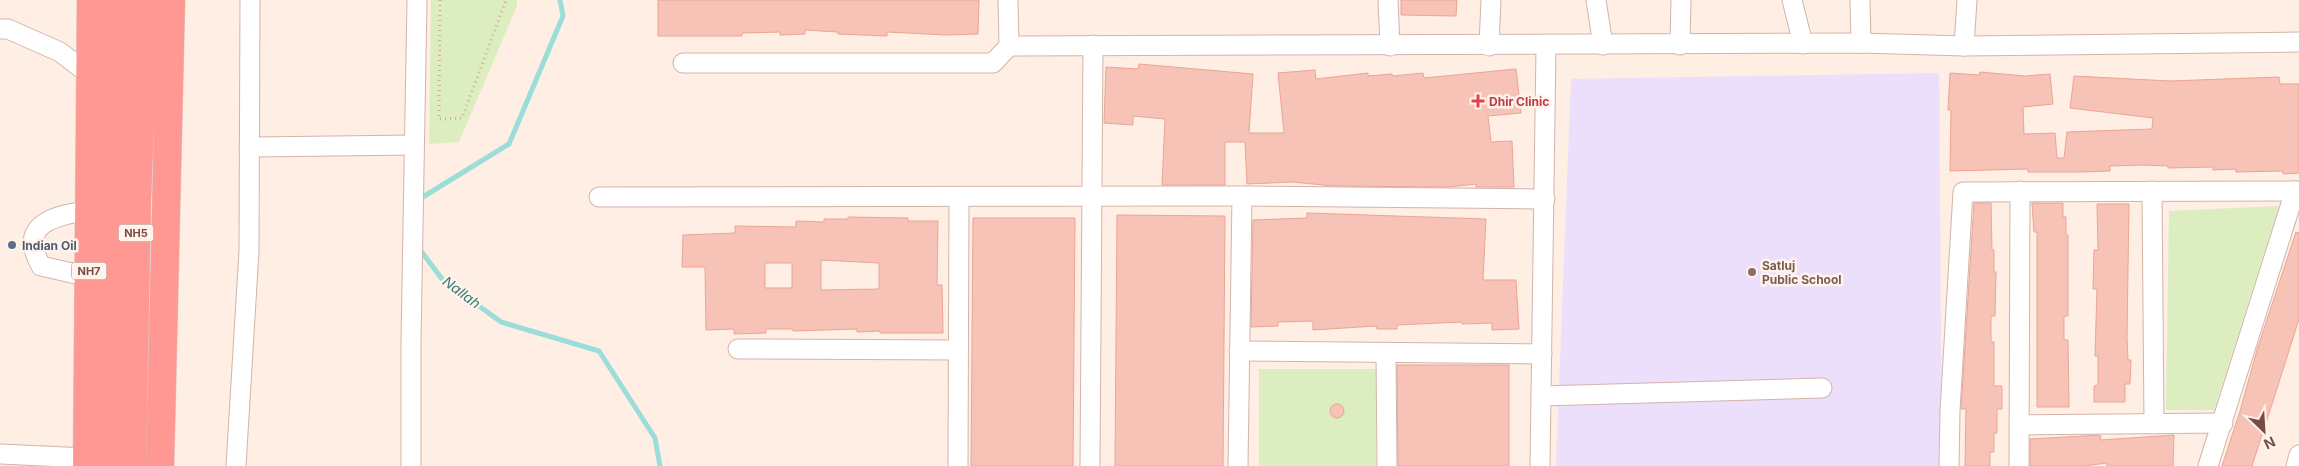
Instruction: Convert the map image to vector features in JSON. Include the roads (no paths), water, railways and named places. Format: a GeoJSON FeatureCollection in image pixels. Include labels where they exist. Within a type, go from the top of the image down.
{"type":"FeatureCollection","features":[{"type":"Feature","properties":{"kind":"highway","name":"NH7"},"geometry":{"type":"LineString","coordinates":[[91,0],[89,277],[94,463]]}},
{"type":"Feature","properties":{"kind":"highway","name":"NH5"},"geometry":{"type":"LineString","coordinates":[[94,463],[117,0]]}},
{"type":"Feature","properties":{"kind":"highway","name":"NH5"},"geometry":{"type":"LineString","coordinates":[[132,466],[137,190],[145,0]]}},
{"type":"Feature","properties":{"kind":"highway"},"geometry":{"type":"LineString","coordinates":[[160,466],[171,0]]}},
{"type":"Feature","properties":{"kind":"street"},"geometry":{"type":"LineString","coordinates":[[236,466],[249,251],[250,0]]}},
{"type":"Feature","properties":{"kind":"street"},"geometry":{"type":"LineString","coordinates":[[411,466],[417,0]]}},
{"type":"Feature","properties":{"kind":"street"},"geometry":{"type":"LineString","coordinates":[[1008,0],[1009,46]]}},
{"type":"Feature","properties":{"kind":"street"},"geometry":{"type":"LineString","coordinates":[[1388,0],[1390,46]]}},
{"type":"Feature","properties":{"kind":"street"},"geometry":{"type":"LineString","coordinates":[[1489,46],[1491,0]]}},
{"type":"Feature","properties":{"kind":"street"},"geometry":{"type":"LineString","coordinates":[[1596,0],[1603,45]]}},
{"type":"Feature","properties":{"kind":"street"},"geometry":{"type":"LineString","coordinates":[[1680,45],[1681,0]]}},
{"type":"Feature","properties":{"kind":"street"},"geometry":{"type":"LineString","coordinates":[[1792,0],[1803,44]]}},
{"type":"Feature","properties":{"kind":"street"},"geometry":{"type":"LineString","coordinates":[[1860,0],[1861,43]]}},
{"type":"Feature","properties":{"kind":"street"},"geometry":{"type":"LineString","coordinates":[[1964,46],[1968,0]]}},
{"type":"Feature","properties":{"kind":"street"},"geometry":{"type":"LineString","coordinates":[[0,29],[8,29],[60,52],[90,75]]}},
{"type":"Feature","properties":{"kind":"street"},"geometry":{"type":"LineString","coordinates":[[683,63],[992,63],[1009,46],[1546,46],[1861,43],[1964,46],[2299,42]]}},
{"type":"Feature","properties":{"kind":"street"},"geometry":{"type":"LineString","coordinates":[[1090,466],[1093,45]]}},
{"type":"Feature","properties":{"kind":"street"},"geometry":{"type":"LineString","coordinates":[[1540,466],[1546,46]]}},
{"type":"Feature","properties":{"kind":"street"},"geometry":{"type":"LineString","coordinates":[[249,146],[414,145]]}},
{"type":"Feature","properties":{"kind":"street"},"geometry":{"type":"LineString","coordinates":[[2019,466],[2020,191]]}},
{"type":"Feature","properties":{"kind":"street"},"geometry":{"type":"LineString","coordinates":[[2152,191],[2154,424]]}},
{"type":"Feature","properties":{"kind":"street"},"geometry":{"type":"LineString","coordinates":[[1949,466],[1950,411],[1963,192],[2297,191],[2208,466]]}},
{"type":"Feature","properties":{"kind":"street"},"geometry":{"type":"LineString","coordinates":[[1238,466],[1242,196]]}},
{"type":"Feature","properties":{"kind":"street"},"geometry":{"type":"LineString","coordinates":[[599,197],[959,198],[1242,196],[1545,199]]}},
{"type":"Feature","properties":{"kind":"street"},"geometry":{"type":"LineString","coordinates":[[958,466],[959,198]]}},
{"type":"Feature","properties":{"kind":"street"},"geometry":{"type":"LineString","coordinates":[[89,210],[62,215],[42,224],[32,239],[34,253],[41,266],[89,277]]}},
{"type":"Feature","properties":{"kind":"street"},"geometry":{"type":"LineString","coordinates":[[738,349],[958,350]]}},
{"type":"Feature","properties":{"kind":"street"},"geometry":{"type":"LineString","coordinates":[[1239,351],[1542,354]]}},
{"type":"Feature","properties":{"kind":"street"},"geometry":{"type":"LineString","coordinates":[[1386,353],[1387,466]]}},
{"type":"Feature","properties":{"kind":"street"},"geometry":{"type":"LineString","coordinates":[[1541,396],[1822,388]]}},
{"type":"Feature","properties":{"kind":"street"},"geometry":{"type":"LineString","coordinates":[[2019,425],[2223,423]]}},
{"type":"Feature","properties":{"kind":"street"},"geometry":{"type":"LineString","coordinates":[[0,454],[94,463]]}},
{"type":"Feature","properties":{"kind":"street"},"geometry":{"type":"LineString","coordinates":[[2296,466],[2299,455]]}},
{"type":"Feature","properties":{"kind":"waterway","name":"Nallah"},"geometry":{"type":"LineString","coordinates":[[418,200],[509,144],[563,16],[560,0]]}},
{"type":"Feature","properties":{"kind":"waterway","name":"Nallah"},"geometry":{"type":"LineString","coordinates":[[418,247],[442,279],[501,322],[599,351],[655,438],[660,466]]}},
{"type":"Feature","properties":{"kind":"place","name":"Dhir Clinic"},"geometry":{"type":"Point","coordinates":[1478,101]}},
{"type":"Feature","properties":{"kind":"place","name":"Indian Oil"},"geometry":{"type":"Point","coordinates":[12,245]}},
{"type":"Feature","properties":{"kind":"place","name":"Satluj Public School"},"geometry":{"type":"Point","coordinates":[1752,272]}}]}
